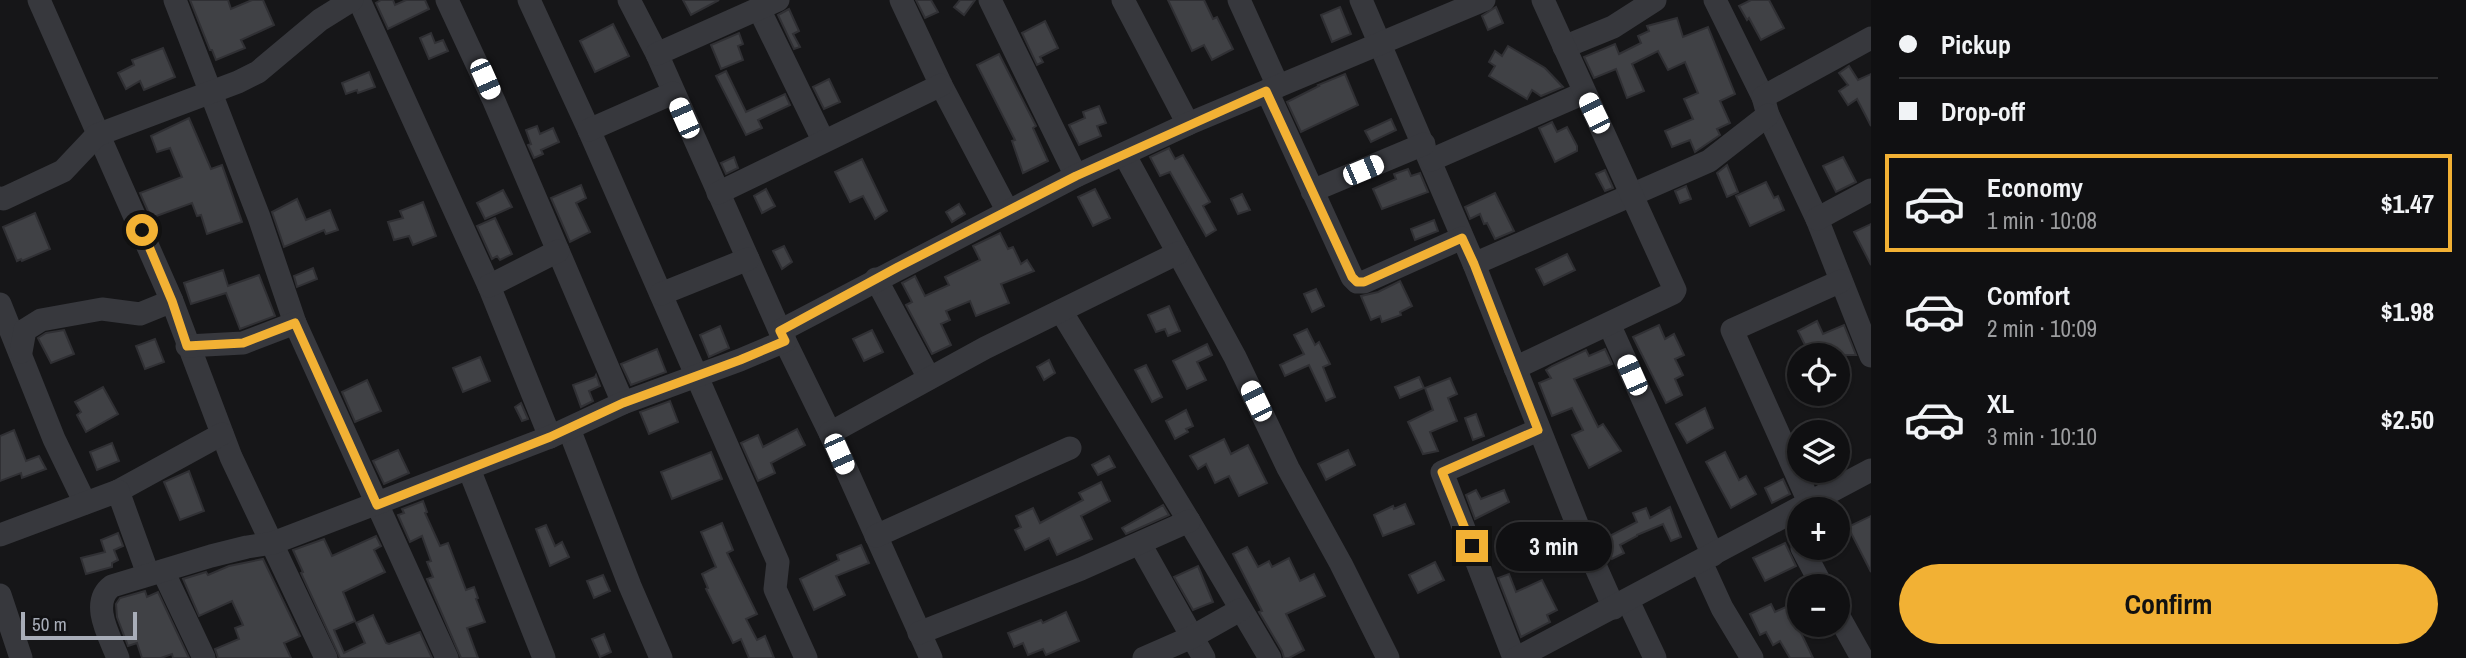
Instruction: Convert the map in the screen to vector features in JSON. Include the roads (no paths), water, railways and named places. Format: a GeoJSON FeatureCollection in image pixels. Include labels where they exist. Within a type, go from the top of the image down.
{"type":"FeatureCollection","features":[{"type":"Feature","properties":{"kind":"street"},"geometry":{"type":"LineString","coordinates":[[38,0],[97,135],[132,206],[172,301],[222,434],[326,658]]}},
{"type":"Feature","properties":{"kind":"street"},"geometry":{"type":"LineString","coordinates":[[175,0],[259,217],[295,323],[447,658]]}},
{"type":"Feature","properties":{"kind":"street"},"geometry":{"type":"LineString","coordinates":[[0,198],[3,199],[63,171],[97,135],[258,72],[320,20],[352,0]]}},
{"type":"Feature","properties":{"kind":"street"},"geometry":{"type":"LineString","coordinates":[[359,0],[661,658]]}},
{"type":"Feature","properties":{"kind":"street"},"geometry":{"type":"LineString","coordinates":[[447,0],[485,79],[623,403]]}},
{"type":"Feature","properties":{"kind":"street"},"geometry":{"type":"LineString","coordinates":[[529,0],[589,130],[778,562],[774,584],[776,595],[806,658]]}},
{"type":"Feature","properties":{"kind":"street"},"geometry":{"type":"LineString","coordinates":[[629,0],[657,54],[782,336],[830,433],[931,658]]}},
{"type":"Feature","properties":{"kind":"street"},"geometry":{"type":"LineString","coordinates":[[901,0],[1007,210]]}},
{"type":"Feature","properties":{"kind":"street"},"geometry":{"type":"LineString","coordinates":[[990,0],[1076,176]]}},
{"type":"Feature","properties":{"kind":"street"},"geometry":{"type":"LineString","coordinates":[[1123,0],[1188,124]]}},
{"type":"Feature","properties":{"kind":"street"},"geometry":{"type":"LineString","coordinates":[[1239,0],[1312,191],[1352,277],[1357,282],[1364,282],[1462,238]]}},
{"type":"Feature","properties":{"kind":"street"},"geometry":{"type":"LineString","coordinates":[[1362,0],[1474,264],[1581,534],[1655,658]]}},
{"type":"Feature","properties":{"kind":"street"},"geometry":{"type":"LineString","coordinates":[[118,658],[103,614],[102,598],[112,586],[235,550],[273,543],[560,433],[623,403],[696,376],[782,336],[876,279],[1076,176],[1188,124],[1484,0]]}},
{"type":"Feature","properties":{"kind":"street"},"geometry":{"type":"LineString","coordinates":[[1514,368],[1675,290],[1543,0]]}},
{"type":"Feature","properties":{"kind":"street"},"geometry":{"type":"LineString","coordinates":[[1564,47],[1613,27],[1656,0]]}},
{"type":"Feature","properties":{"kind":"street"},"geometry":{"type":"LineString","coordinates":[[1715,0],[1817,219],[1871,356]]}},
{"type":"Feature","properties":{"kind":"street"},"geometry":{"type":"LineString","coordinates":[[657,54],[769,4],[823,140]]}},
{"type":"Feature","properties":{"kind":"street"},"geometry":{"type":"LineString","coordinates":[[1474,264],[1709,161],[1766,106],[1871,38]]}},
{"type":"Feature","properties":{"kind":"street"},"geometry":{"type":"LineString","coordinates":[[718,193],[823,140],[942,85]]}},
{"type":"Feature","properties":{"kind":"street"},"geometry":{"type":"LineString","coordinates":[[589,130],[673,93]]}},
{"type":"Feature","properties":{"kind":"street"},"geometry":{"type":"LineString","coordinates":[[1312,191],[1428,152],[1584,93]]}},
{"type":"Feature","properties":{"kind":"street"},"geometry":{"type":"LineString","coordinates":[[1124,154],[1235,357],[1288,468],[1341,564],[1388,658]]}},
{"type":"Feature","properties":{"kind":"street"},"geometry":{"type":"LineString","coordinates":[[1817,219],[1871,190]]}},
{"type":"Feature","properties":{"kind":"street"},"geometry":{"type":"LineString","coordinates":[[489,286],[558,251]]}},
{"type":"Feature","properties":{"kind":"street"},"geometry":{"type":"LineString","coordinates":[[830,433],[929,377],[1178,253]]}},
{"type":"Feature","properties":{"kind":"street"},"geometry":{"type":"LineString","coordinates":[[661,294],[748,259]]}},
{"type":"Feature","properties":{"kind":"street"},"geometry":{"type":"LineString","coordinates":[[876,279],[929,377]]}},
{"type":"Feature","properties":{"kind":"street"},"geometry":{"type":"LineString","coordinates":[[1807,497],[1732,330],[1841,281]]}},
{"type":"Feature","properties":{"kind":"street"},"geometry":{"type":"LineString","coordinates":[[21,352],[25,330],[41,320],[102,309],[140,314],[172,301]]}},
{"type":"Feature","properties":{"kind":"street"},"geometry":{"type":"LineString","coordinates":[[0,304],[54,439],[85,503]]}},
{"type":"Feature","properties":{"kind":"street"},"geometry":{"type":"LineString","coordinates":[[1061,311],[1270,658]]}},
{"type":"Feature","properties":{"kind":"street"},"geometry":{"type":"LineString","coordinates":[[187,346],[243,343],[295,323]]}},
{"type":"Feature","properties":{"kind":"street"},"geometry":{"type":"LineString","coordinates":[[1609,324],[1707,558],[1722,608],[1752,658]]}},
{"type":"Feature","properties":{"kind":"street"},"geometry":{"type":"LineString","coordinates":[[1538,430],[1442,472],[1515,658],[1621,604],[1785,514],[1787,518]]}},
{"type":"Feature","properties":{"kind":"street"},"geometry":{"type":"LineString","coordinates":[[0,536],[118,491],[222,434]]}},
{"type":"Feature","properties":{"kind":"street"},"geometry":{"type":"LineString","coordinates":[[876,536],[1070,447]]}},
{"type":"Feature","properties":{"kind":"street"},"geometry":{"type":"LineString","coordinates":[[469,468],[544,658]]}},
{"type":"Feature","properties":{"kind":"street"},"geometry":{"type":"LineString","coordinates":[[1819,497],[1871,470]]}},
{"type":"Feature","properties":{"kind":"street"},"geometry":{"type":"LineString","coordinates":[[118,491],[156,572],[204,658]]}},
{"type":"Feature","properties":{"kind":"street"},"geometry":{"type":"LineString","coordinates":[[919,634],[1140,544],[1189,521]]}},
{"type":"Feature","properties":{"kind":"street"},"geometry":{"type":"LineString","coordinates":[[1140,544],[1204,658]]}},
{"type":"Feature","properties":{"kind":"street"},"geometry":{"type":"LineString","coordinates":[[0,595],[21,658]]}},
{"type":"Feature","properties":{"kind":"street"},"geometry":{"type":"LineString","coordinates":[[1144,658],[1192,637],[1240,610]]}},
{"type":"Feature","properties":{"kind":"street"},"geometry":{"type":"LineString","coordinates":[[1850,636],[1862,658]]}}]}
